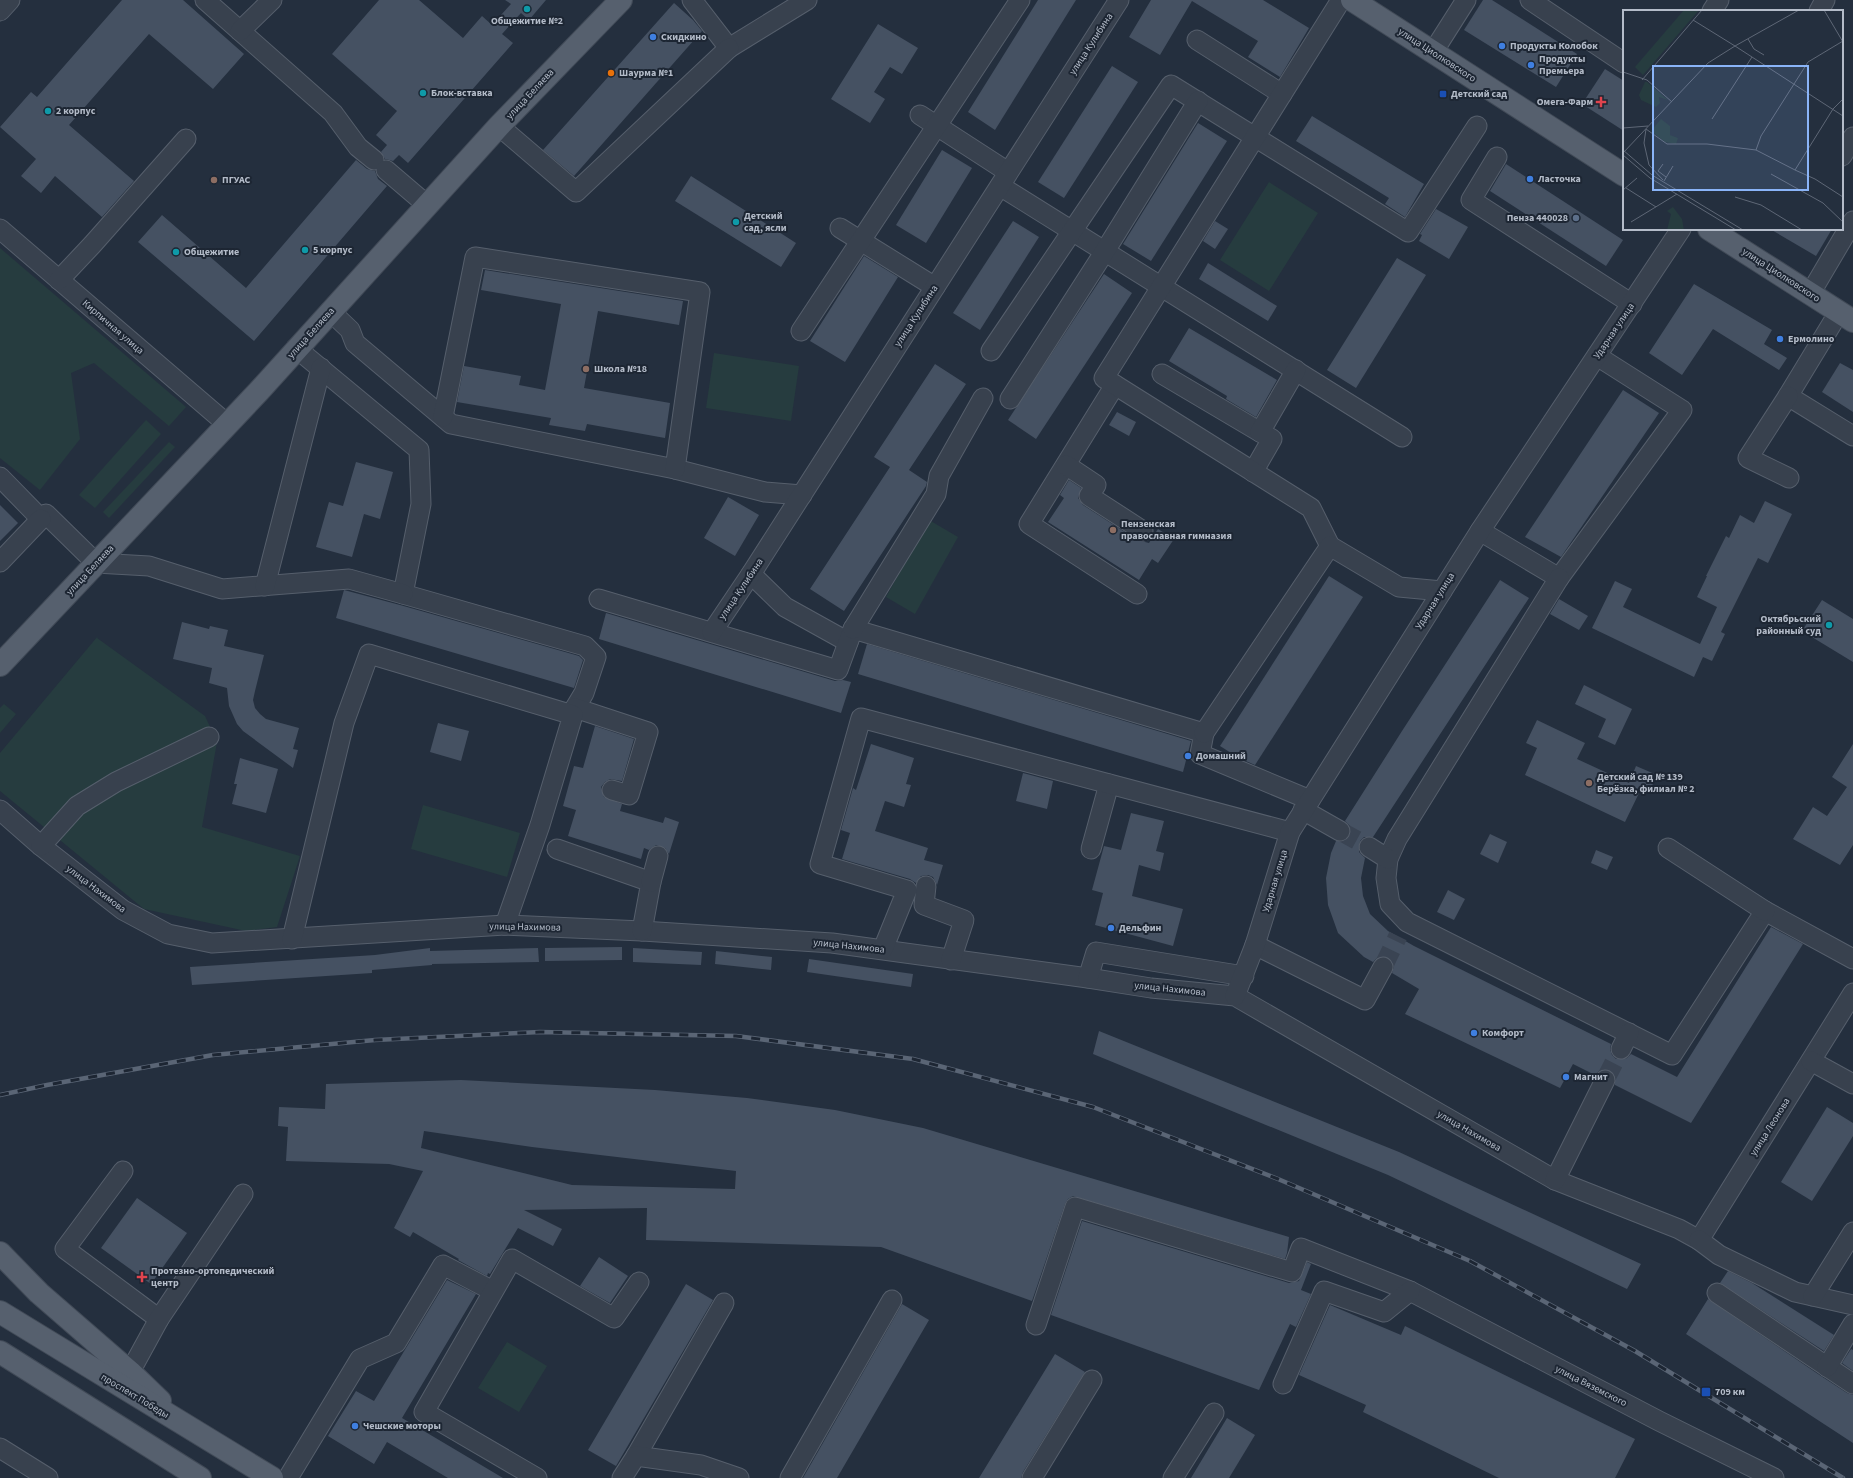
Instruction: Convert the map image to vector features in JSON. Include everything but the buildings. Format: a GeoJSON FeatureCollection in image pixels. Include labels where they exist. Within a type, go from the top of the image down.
{"type":"FeatureCollection","features":[{"type":"Feature","properties":{"kind":"main road","name":"улица Беляева"},"geometry":{"type":"LineString","coordinates":[[0,665],[227,424],[499,126],[621,0]]}},
{"type":"Feature","properties":{"kind":"main road","name":"улица Циолковского"},"geometry":{"type":"LineString","coordinates":[[1352,0],[1623,174]]}},
{"type":"Feature","properties":{"kind":"main road","name":"улица Циолковского"},"geometry":{"type":"LineString","coordinates":[[1711,230],[1846,317]]}},
{"type":"Feature","properties":{"kind":"main road"},"geometry":{"type":"LineString","coordinates":[[0,1253],[39,1293],[130,1372],[190,1429]]}},
{"type":"Feature","properties":{"kind":"main road","name":"проспект Победы"},"geometry":{"type":"LineString","coordinates":[[0,1312],[272,1478]]}},
{"type":"Feature","properties":{"kind":"main road"},"geometry":{"type":"LineString","coordinates":[[0,1352],[200,1478]]}},
{"type":"Feature","properties":{"kind":"street"},"geometry":{"type":"LineString","coordinates":[[0,11],[10,0]]}},
{"type":"Feature","properties":{"kind":"street"},"geometry":{"type":"LineString","coordinates":[[205,0],[333,113],[358,147],[427,205]]}},
{"type":"Feature","properties":{"kind":"street"},"geometry":{"type":"LineString","coordinates":[[240,31],[272,0]]}},
{"type":"Feature","properties":{"kind":"street"},"geometry":{"type":"LineString","coordinates":[[692,0],[728,48]]}},
{"type":"Feature","properties":{"kind":"street"},"geometry":{"type":"LineString","coordinates":[[499,126],[576,192],[728,48],[806,0]]}},
{"type":"Feature","properties":{"kind":"street"},"geometry":{"type":"LineString","coordinates":[[801,331],[1020,0]]}},
{"type":"Feature","properties":{"kind":"street","name":"улица Кулибина"},"geometry":{"type":"LineString","coordinates":[[712,632],[802,495],[1119,0]]}},
{"type":"Feature","properties":{"kind":"street"},"geometry":{"type":"LineString","coordinates":[[1341,0],[1104,378],[1311,508],[1330,546],[1399,587],[1442,591]]}},
{"type":"Feature","properties":{"kind":"street"},"geometry":{"type":"LineString","coordinates":[[1433,52],[1466,0]]}},
{"type":"Feature","properties":{"kind":"street"},"geometry":{"type":"LineString","coordinates":[[1530,0],[1623,62]]}},
{"type":"Feature","properties":{"kind":"street"},"geometry":{"type":"LineString","coordinates":[[1713,10],[1719,0]]}},
{"type":"Feature","properties":{"kind":"street"},"geometry":{"type":"LineString","coordinates":[[1820,10],[1825,0]]}},
{"type":"Feature","properties":{"kind":"street"},"geometry":{"type":"LineString","coordinates":[[1197,40],[1282,94]]}},
{"type":"Feature","properties":{"kind":"street"},"geometry":{"type":"LineString","coordinates":[[991,351],[1171,85],[1256,136],[1408,232],[1477,126]]}},
{"type":"Feature","properties":{"kind":"street"},"geometry":{"type":"LineString","coordinates":[[1010,399],[1105,251],[1198,101]]}},
{"type":"Feature","properties":{"kind":"street"},"geometry":{"type":"LineString","coordinates":[[920,115],[1072,230],[1402,437]]}},
{"type":"Feature","properties":{"kind":"street"},"geometry":{"type":"LineString","coordinates":[[1843,154],[1853,137]]}},
{"type":"Feature","properties":{"kind":"street"},"geometry":{"type":"LineString","coordinates":[[59,280],[186,139]]}},
{"type":"Feature","properties":{"kind":"street"},"geometry":{"type":"LineString","coordinates":[[1497,157],[1471,200],[1632,304]]}},
{"type":"Feature","properties":{"kind":"street"},"geometry":{"type":"LineString","coordinates":[[1810,294],[1853,221],[1843,215]]}},
{"type":"Feature","properties":{"kind":"street"},"geometry":{"type":"LineString","coordinates":[[840,228],[935,287]]}},
{"type":"Feature","properties":{"kind":"street","name":"Кирпичная улица"},"geometry":{"type":"LineString","coordinates":[[0,229],[227,424]]}},
{"type":"Feature","properties":{"kind":"street","name":"Ударная улица"},"geometry":{"type":"LineString","coordinates":[[1235,996],[1255,945],[1290,832],[1480,531],[1680,230]]}},
{"type":"Feature","properties":{"kind":"street"},"geometry":{"type":"LineString","coordinates":[[443,417],[475,257],[700,292],[675,469]]}},
{"type":"Feature","properties":{"kind":"street"},"geometry":{"type":"LineString","coordinates":[[330,311],[350,330],[355,343],[451,424],[675,469],[765,492],[802,495]]}},
{"type":"Feature","properties":{"kind":"street"},"geometry":{"type":"LineString","coordinates":[[1789,478],[1748,458],[1788,396],[1846,317]]}},
{"type":"Feature","properties":{"kind":"street"},"geometry":{"type":"LineString","coordinates":[[296,348],[419,450],[421,504],[402,594]]}},
{"type":"Feature","properties":{"kind":"street"},"geometry":{"type":"LineString","coordinates":[[1597,356],[1682,410],[1559,578],[1397,839],[1388,859],[1386,878],[1390,904],[1402,929],[1625,1041],[1672,1055],[1765,911]]}},
{"type":"Feature","properties":{"kind":"street"},"geometry":{"type":"LineString","coordinates":[[265,586],[321,368]]}},
{"type":"Feature","properties":{"kind":"street"},"geometry":{"type":"LineString","coordinates":[[1260,432],[1296,370]]}},
{"type":"Feature","properties":{"kind":"street"},"geometry":{"type":"LineString","coordinates":[[1162,374],[1272,439],[1254,472]]}},
{"type":"Feature","properties":{"kind":"street"},"geometry":{"type":"LineString","coordinates":[[1115,385],[1030,524],[1137,594]]}},
{"type":"Feature","properties":{"kind":"street"},"geometry":{"type":"LineString","coordinates":[[1788,396],[1853,436]]}},
{"type":"Feature","properties":{"kind":"street"},"geometry":{"type":"LineString","coordinates":[[599,599],[838,670],[850,636],[936,494],[939,476],[983,398]]}},
{"type":"Feature","properties":{"kind":"street"},"geometry":{"type":"LineString","coordinates":[[1066,465],[1096,485],[1089,496],[1143,531]]}},
{"type":"Feature","properties":{"kind":"street"},"geometry":{"type":"LineString","coordinates":[[0,476],[41,520]]}},
{"type":"Feature","properties":{"kind":"street"},"geometry":{"type":"LineString","coordinates":[[0,562],[46,514],[96,563],[149,566],[222,589],[349,579],[585,646],[596,656],[584,693],[574,712],[540,825],[505,925]]}},
{"type":"Feature","properties":{"kind":"street"},"geometry":{"type":"LineString","coordinates":[[1480,531],[1559,578]]}},
{"type":"Feature","properties":{"kind":"street"},"geometry":{"type":"LineString","coordinates":[[1330,546],[1204,733],[1200,754],[1307,805],[1340,831]]}},
{"type":"Feature","properties":{"kind":"street"},"geometry":{"type":"LineString","coordinates":[[751,574],[785,607],[850,636],[1204,733]]}},
{"type":"Feature","properties":{"kind":"street"},"geometry":{"type":"LineString","coordinates":[[292,939],[344,723],[369,654],[648,732],[630,795],[612,790]]}},
{"type":"Feature","properties":{"kind":"street"},"geometry":{"type":"LineString","coordinates":[[882,949],[907,890],[820,864],[861,718],[1290,832]]}},
{"type":"Feature","properties":{"kind":"street"},"geometry":{"type":"LineString","coordinates":[[40,846],[77,806],[116,782],[209,737]]}},
{"type":"Feature","properties":{"kind":"street"},"geometry":{"type":"LineString","coordinates":[[1090,849],[1109,784]]}},
{"type":"Feature","properties":{"kind":"street","name":"улица Нахимова"},"geometry":{"type":"LineString","coordinates":[[0,810],[40,846],[123,910],[168,934],[212,943],[505,925],[642,931],[832,943],[1151,988],[1235,996],[1555,1180],[1679,1229],[1699,1240]]}},
{"type":"Feature","properties":{"kind":"street"},"geometry":{"type":"LineString","coordinates":[[1369,847],[1388,859]]}},
{"type":"Feature","properties":{"kind":"street"},"geometry":{"type":"LineString","coordinates":[[1668,848],[1765,911],[1853,959]]}},
{"type":"Feature","properties":{"kind":"street"},"geometry":{"type":"LineString","coordinates":[[557,849],[651,882]]}},
{"type":"Feature","properties":{"kind":"street"},"geometry":{"type":"LineString","coordinates":[[642,931],[651,882],[658,856]]}},
{"type":"Feature","properties":{"kind":"street"},"geometry":{"type":"LineString","coordinates":[[926,886],[924,905],[964,920],[951,960]]}},
{"type":"Feature","properties":{"kind":"street"},"geometry":{"type":"LineString","coordinates":[[1255,945],[1365,1000],[1383,967]]}},
{"type":"Feature","properties":{"kind":"street"},"geometry":{"type":"LineString","coordinates":[[1088,978],[1096,952],[1244,976]]}},
{"type":"Feature","properties":{"kind":"street"},"geometry":{"type":"LineString","coordinates":[[1151,988],[1159,962]]}},
{"type":"Feature","properties":{"kind":"street","name":"улица Леонова"},"geometry":{"type":"LineString","coordinates":[[1699,1240],[1853,993]]}},
{"type":"Feature","properties":{"kind":"street"},"geometry":{"type":"LineString","coordinates":[[1811,1061],[1853,1084]]}},
{"type":"Feature","properties":{"kind":"street"},"geometry":{"type":"LineString","coordinates":[[1555,1180],[1605,1080]]}},
{"type":"Feature","properties":{"kind":"street"},"geometry":{"type":"LineString","coordinates":[[123,1171],[65,1249],[159,1319]]}},
{"type":"Feature","properties":{"kind":"street"},"geometry":{"type":"LineString","coordinates":[[130,1372],[159,1319],[243,1194]]}},
{"type":"Feature","properties":{"kind":"street","name":"улица Вяземского"},"geometry":{"type":"LineString","coordinates":[[1036,1325],[1075,1207],[1292,1272],[1301,1248],[1410,1292],[1659,1421],[1774,1478]]}},
{"type":"Feature","properties":{"kind":"street"},"geometry":{"type":"LineString","coordinates":[[1813,1296],[1853,1232]]}},
{"type":"Feature","properties":{"kind":"street"},"geometry":{"type":"LineString","coordinates":[[1699,1240],[1719,1255],[1795,1292],[1853,1305]]}},
{"type":"Feature","properties":{"kind":"street"},"geometry":{"type":"LineString","coordinates":[[538,1478],[424,1412],[512,1259],[614,1318],[639,1282]]}},
{"type":"Feature","properties":{"kind":"street"},"geometry":{"type":"LineString","coordinates":[[288,1478],[360,1359],[396,1343],[443,1265],[493,1291]]}},
{"type":"Feature","properties":{"kind":"street"},"geometry":{"type":"LineString","coordinates":[[1284,1384],[1327,1283],[1384,1312],[1410,1292]]}},
{"type":"Feature","properties":{"kind":"street"},"geometry":{"type":"LineString","coordinates":[[1717,1293],[1853,1384]]}},
{"type":"Feature","properties":{"kind":"street"},"geometry":{"type":"LineString","coordinates":[[790,1478],[892,1300]]}},
{"type":"Feature","properties":{"kind":"street"},"geometry":{"type":"LineString","coordinates":[[622,1478],[724,1303]]}},
{"type":"Feature","properties":{"kind":"street"},"geometry":{"type":"LineString","coordinates":[[1827,1367],[1853,1324]]}},
{"type":"Feature","properties":{"kind":"street"},"geometry":{"type":"LineString","coordinates":[[1032,1478],[1092,1380]]}},
{"type":"Feature","properties":{"kind":"street"},"geometry":{"type":"LineString","coordinates":[[1173,1478],[1214,1413]]}},
{"type":"Feature","properties":{"kind":"street"},"geometry":{"type":"LineString","coordinates":[[0,1448],[48,1478]]}},
{"type":"Feature","properties":{"kind":"street"},"geometry":{"type":"LineString","coordinates":[[636,1456],[701,1465],[739,1478]]}},
{"type":"Feature","properties":{"kind":"green space"},"geometry":{"type":"Polygon","coordinates":[[[1269,182],[1318,213],[1269,291],[1220,260],[1269,182]]]}},
{"type":"Feature","properties":{"kind":"green space"},"geometry":{"type":"Polygon","coordinates":[[[0,248],[186,407],[169,426],[94,363],[71,373],[80,439],[40,490],[0,458],[0,248]]]}},
{"type":"Feature","properties":{"kind":"green space"},"geometry":{"type":"Polygon","coordinates":[[[714,353],[799,366],[791,421],[706,408],[714,353]]]}},
{"type":"Feature","properties":{"kind":"green space"},"geometry":{"type":"Polygon","coordinates":[[[146,420],[161,434],[95,508],[79,495],[146,420]]]}},
{"type":"Feature","properties":{"kind":"green space"},"geometry":{"type":"Polygon","coordinates":[[[169,442],[175,447],[109,518],[103,512],[169,442]]]}},
{"type":"Feature","properties":{"kind":"green space"},"geometry":{"type":"Polygon","coordinates":[[[929,520],[958,537],[915,614],[886,597],[929,520]]]}},
{"type":"Feature","properties":{"kind":"green space"},"geometry":{"type":"Polygon","coordinates":[[[98,636],[97,638],[205,716],[217,742],[202,827],[300,856],[277,927],[246,931],[144,909],[0,791],[0,753],[98,636]]]}},
{"type":"Feature","properties":{"kind":"green space"},"geometry":{"type":"Polygon","coordinates":[[[4,704],[16,714],[0,733],[0,708],[4,704]]]}},
{"type":"Feature","properties":{"kind":"green space"},"geometry":{"type":"Polygon","coordinates":[[[423,805],[520,833],[507,877],[411,849],[423,805]]]}},
{"type":"Feature","properties":{"kind":"green space"},"geometry":{"type":"Polygon","coordinates":[[[507,1342],[547,1366],[519,1412],[478,1388],[507,1342]]]}},
{"type":"Feature","properties":{"kind":"tunnel"},"geometry":{"type":"LineString","coordinates":[[1340,831],[1369,847]]}},
{"type":"Feature","properties":{"kind":"tunnel"},"geometry":{"type":"LineString","coordinates":[[1383,967],[1398,936]]}},
{"type":"Feature","properties":{"kind":"tunnel"},"geometry":{"type":"LineString","coordinates":[[1605,1080],[1621,1049]]}},
{"type":"Feature","properties":{"kind":"railway"},"geometry":{"type":"LineString","coordinates":[[0,1095],[213,1055],[375,1040],[540,1032],[736,1036],[913,1059],[1093,1107],[1278,1179],[1470,1261],[1635,1351],[1843,1478]]}},
{"type":"Feature","properties":{"kind":"place","name":"Общежитие №2"},"geometry":{"type":"Point","coordinates":[527,9]}},
{"type":"Feature","properties":{"kind":"place","name":"Скидкино"},"geometry":{"type":"Point","coordinates":[653,37]}},
{"type":"Feature","properties":{"kind":"place","name":"Продукты Колобок"},"geometry":{"type":"Point","coordinates":[1502,46]}},
{"type":"Feature","properties":{"kind":"place","name":"Продукты Премьера"},"geometry":{"type":"Point","coordinates":[1531,65]}},
{"type":"Feature","properties":{"kind":"place","name":"Шаурма №1"},"geometry":{"type":"Point","coordinates":[611,73]}},
{"type":"Feature","properties":{"kind":"place","name":"Блок-вставка"},"geometry":{"type":"Point","coordinates":[423,93]}},
{"type":"Feature","properties":{"kind":"place","name":"Детский сад"},"geometry":{"type":"Point","coordinates":[1443,94]}},
{"type":"Feature","properties":{"kind":"place","name":"Омега-Фарм"},"geometry":{"type":"Point","coordinates":[1601,102]}},
{"type":"Feature","properties":{"kind":"place","name":"2 корпус"},"geometry":{"type":"Point","coordinates":[48,111]}},
{"type":"Feature","properties":{"kind":"place","name":"Ласточка"},"geometry":{"type":"Point","coordinates":[1530,179]}},
{"type":"Feature","properties":{"kind":"place","name":"ПГУАС"},"geometry":{"type":"Point","coordinates":[214,180]}},
{"type":"Feature","properties":{"kind":"place","name":"Пенза 440028"},"geometry":{"type":"Point","coordinates":[1576,218]}},
{"type":"Feature","properties":{"kind":"place","name":"Детский сад, ясли"},"geometry":{"type":"Point","coordinates":[736,222]}},
{"type":"Feature","properties":{"kind":"place","name":"5 корпус"},"geometry":{"type":"Point","coordinates":[305,250]}},
{"type":"Feature","properties":{"kind":"place","name":"Общежитие"},"geometry":{"type":"Point","coordinates":[176,252]}},
{"type":"Feature","properties":{"kind":"place","name":"Ермолино"},"geometry":{"type":"Point","coordinates":[1780,339]}},
{"type":"Feature","properties":{"kind":"place","name":"Школа №18"},"geometry":{"type":"Point","coordinates":[586,369]}},
{"type":"Feature","properties":{"kind":"place","name":"Пензенская православная гимназия"},"geometry":{"type":"Point","coordinates":[1113,530]}},
{"type":"Feature","properties":{"kind":"place","name":"Октябрьский районный суд"},"geometry":{"type":"Point","coordinates":[1829,625]}},
{"type":"Feature","properties":{"kind":"place","name":"Домашний"},"geometry":{"type":"Point","coordinates":[1188,756]}},
{"type":"Feature","properties":{"kind":"place","name":"Детский сад № 139 Берёзка, филиал № 2"},"geometry":{"type":"Point","coordinates":[1589,783]}},
{"type":"Feature","properties":{"kind":"place","name":"Дельфин"},"geometry":{"type":"Point","coordinates":[1111,928]}},
{"type":"Feature","properties":{"kind":"place","name":"Комфорт"},"geometry":{"type":"Point","coordinates":[1474,1033]}},
{"type":"Feature","properties":{"kind":"place","name":"Магнит"},"geometry":{"type":"Point","coordinates":[1566,1077]}},
{"type":"Feature","properties":{"kind":"place","name":"Протезно-ортопедический центр"},"geometry":{"type":"Point","coordinates":[142,1277]}},
{"type":"Feature","properties":{"kind":"place","name":"709 км"},"geometry":{"type":"Point","coordinates":[1706,1392]}},
{"type":"Feature","properties":{"kind":"place","name":"Чешские моторы"},"geometry":{"type":"Point","coordinates":[355,1426]}}]}
